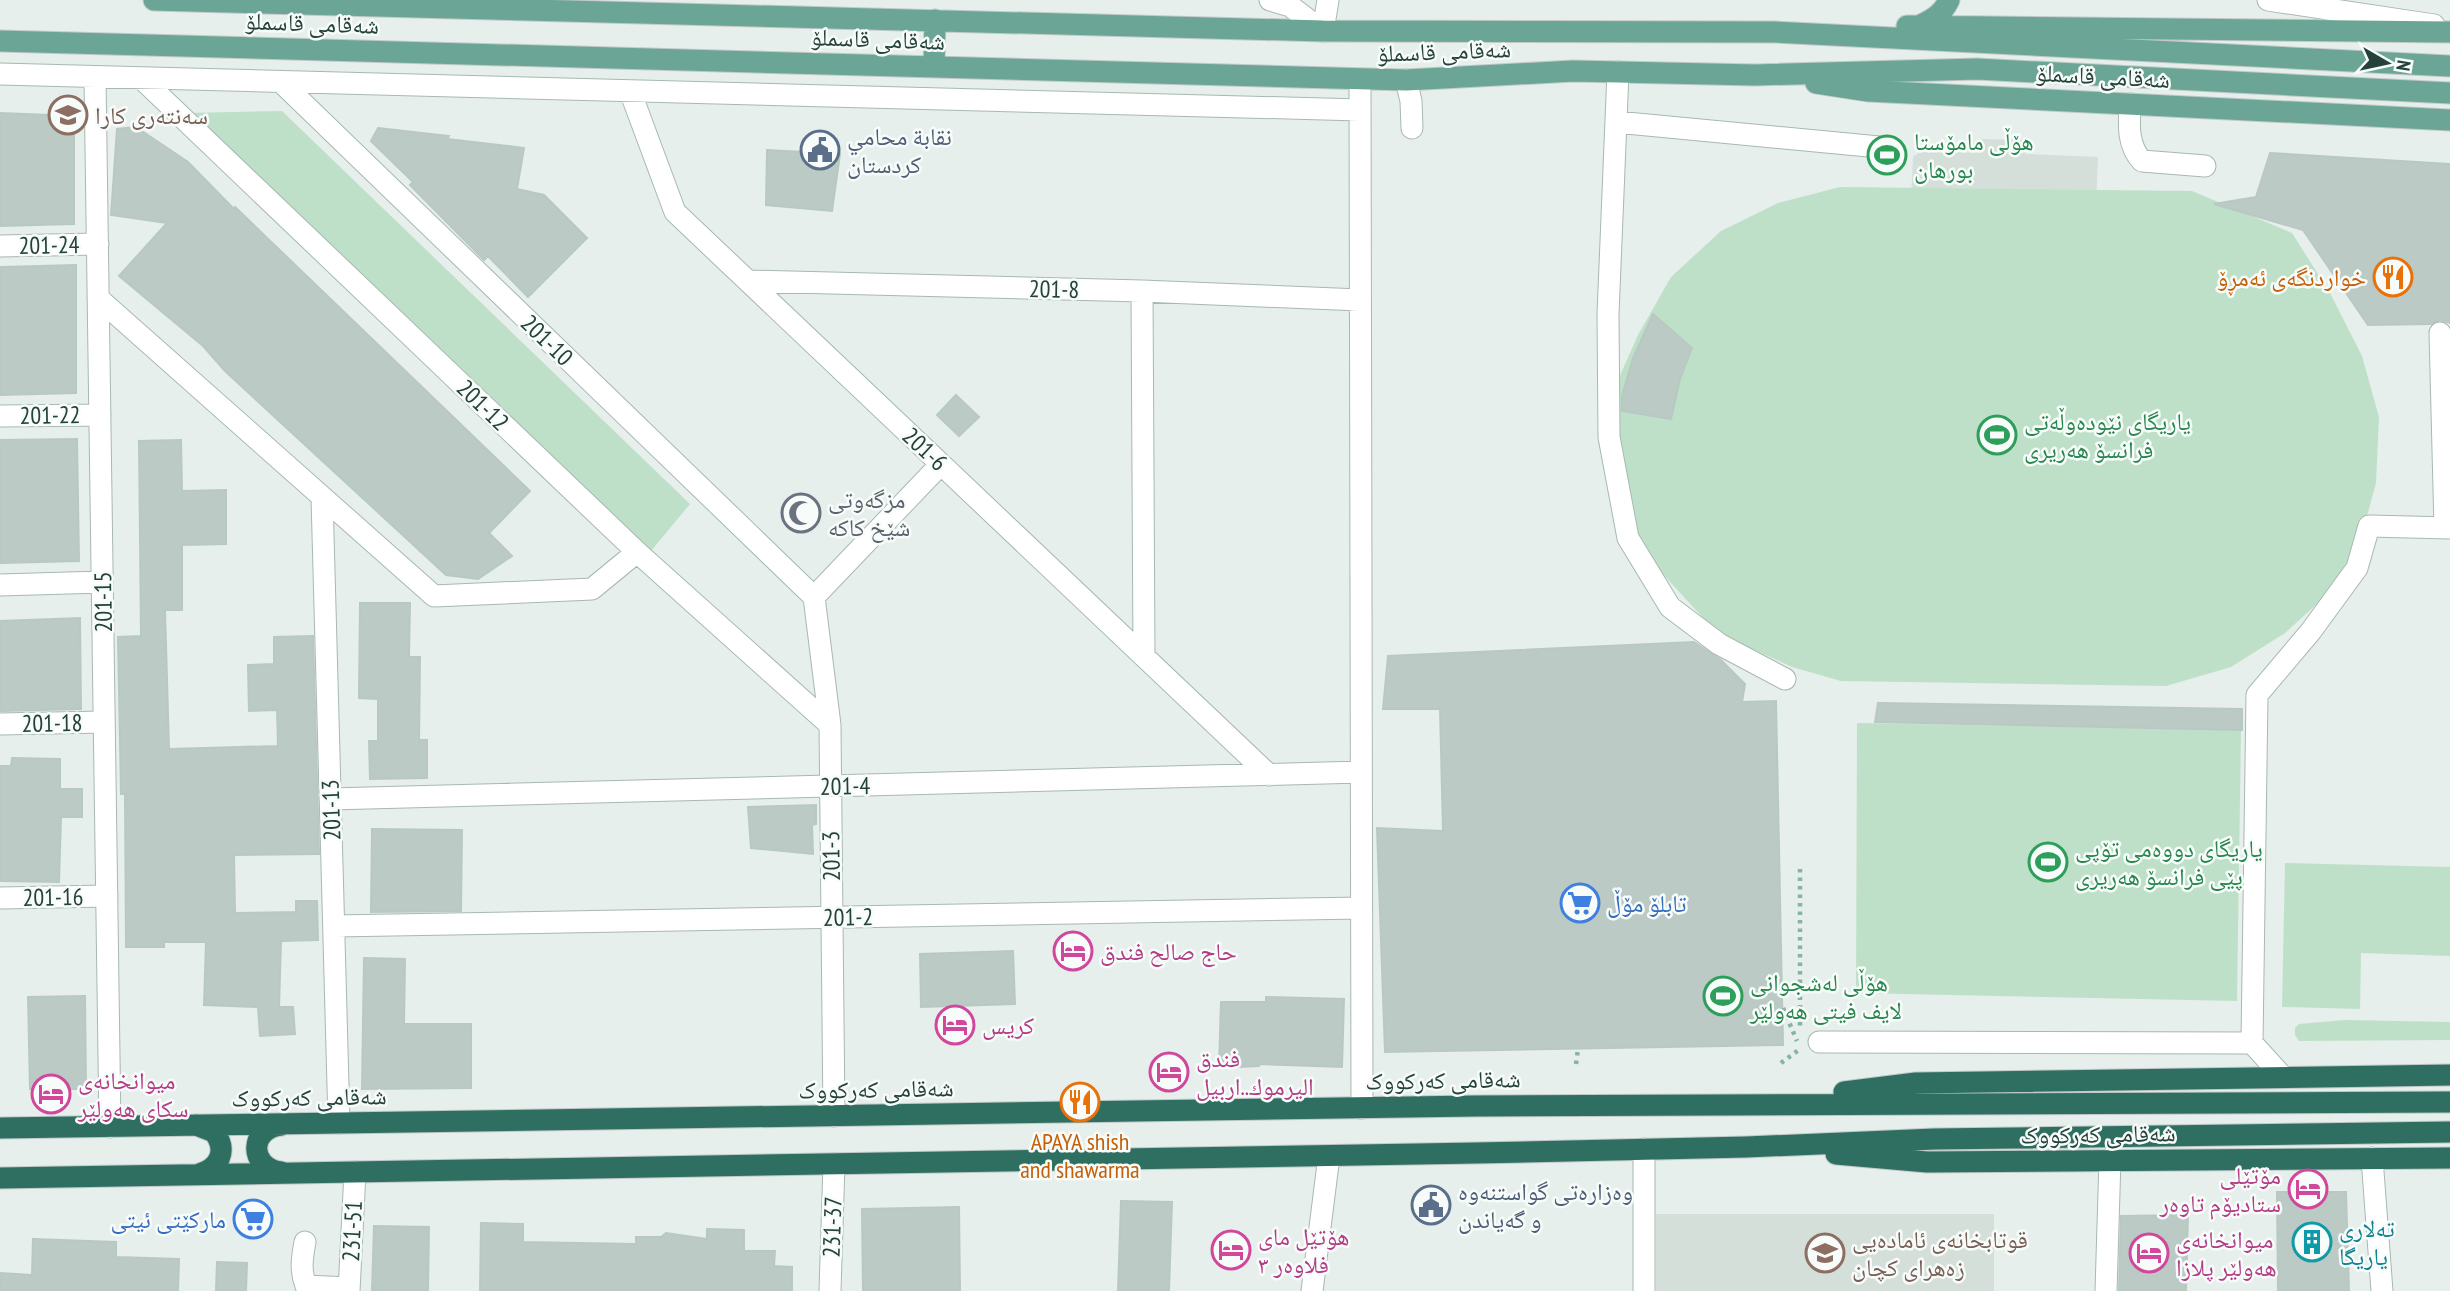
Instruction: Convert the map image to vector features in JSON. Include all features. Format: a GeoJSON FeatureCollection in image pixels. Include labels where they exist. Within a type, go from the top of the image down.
{"type":"FeatureCollection","features":[{"type":"Feature","properties":{"kind":"highway","name":"شەقامی کەرکووک"},"geometry":{"type":"LineString","coordinates":[[1752,1104],[1916,1083],[2450,1075]]}},
{"type":"Feature","properties":{"kind":"highway","name":"شەقامی کەرکووک"},"geometry":{"type":"LineString","coordinates":[[0,1128],[1362,1108],[2450,1102]]}},
{"type":"Feature","properties":{"kind":"highway"},"geometry":{"type":"LineString","coordinates":[[195,1125],[214,1132],[219,1138],[222,1153],[215,1167],[197,1175]]}},
{"type":"Feature","properties":{"kind":"highway"},"geometry":{"type":"LineString","coordinates":[[280,1125],[261,1134],[257,1149],[258,1157],[268,1168],[286,1173]]}},
{"type":"Feature","properties":{"kind":"highway","name":"شەقامی کەرکووک"},"geometry":{"type":"LineString","coordinates":[[0,1178],[1329,1156],[1746,1147],[1948,1138],[2450,1132]]}},
{"type":"Feature","properties":{"kind":"highway","name":"شەقامی کەرکووک"},"geometry":{"type":"LineString","coordinates":[[1746,1147],[1927,1162],[2450,1157]]}},
{"type":"Feature","properties":{"kind":"main road","name":"شەقامی قاسملۆ"},"geometry":{"type":"LineString","coordinates":[[154,0],[654,7],[935,20],[1323,31],[1775,32],[2450,66]]}},
{"type":"Feature","properties":{"kind":"main road"},"geometry":{"type":"LineString","coordinates":[[1921,25],[1934,19],[1945,9],[1949,0]]}},
{"type":"Feature","properties":{"kind":"main road"},"geometry":{"type":"LineString","coordinates":[[934,67],[935,20]]}},
{"type":"Feature","properties":{"kind":"main road","name":"شەقامی قاسملۆ"},"geometry":{"type":"LineString","coordinates":[[1775,32],[1921,25],[2450,30]]}},
{"type":"Feature","properties":{"kind":"main road","name":"شەقامی قاسملۆ"},"geometry":{"type":"LineString","coordinates":[[0,41],[1360,80],[1573,71],[1755,75],[1977,69],[2450,93]]}},
{"type":"Feature","properties":{"kind":"main road","name":"شەقامی قاسملۆ"},"geometry":{"type":"LineString","coordinates":[[1755,75],[1868,91],[2450,120]]}},
{"type":"Feature","properties":{"kind":"street"},"geometry":{"type":"LineString","coordinates":[[1270,0],[1290,6],[1323,31],[1328,0]]}},
{"type":"Feature","properties":{"kind":"street"},"geometry":{"type":"LineString","coordinates":[[2268,0],[2450,30]]}},
{"type":"Feature","properties":{"kind":"street"},"geometry":{"type":"LineString","coordinates":[[1618,72],[1608,314],[1609,437],[1628,538],[1670,607],[1719,643],[1785,679]]}},
{"type":"Feature","properties":{"kind":"street"},"geometry":{"type":"LineString","coordinates":[[0,74],[1360,110]]}},
{"type":"Feature","properties":{"kind":"street","name":"201-15"},"geometry":{"type":"LineString","coordinates":[[95,77],[110,1127]]}},
{"type":"Feature","properties":{"kind":"street","name":"201-12"},"geometry":{"type":"LineString","coordinates":[[141,78],[637,552],[830,725]]}},
{"type":"Feature","properties":{"kind":"street"},"geometry":{"type":"LineString","coordinates":[[1360,80],[1362,1108]]}},
{"type":"Feature","properties":{"kind":"street"},"geometry":{"type":"LineString","coordinates":[[1406,80],[1411,101],[1412,128]]}},
{"type":"Feature","properties":{"kind":"street","name":"201-10"},"geometry":{"type":"LineString","coordinates":[[281,82],[814,597]]}},
{"type":"Feature","properties":{"kind":"street","name":"201-6"},"geometry":{"type":"LineString","coordinates":[[630,91],[675,212],[1269,775]]}},
{"type":"Feature","properties":{"kind":"street"},"geometry":{"type":"LineString","coordinates":[[2130,104],[2129,123],[2133,151],[2141,160],[2205,166]]}},
{"type":"Feature","properties":{"kind":"street"},"geometry":{"type":"LineString","coordinates":[[1616,122],[1879,147]]}},
{"type":"Feature","properties":{"kind":"street","name":"201-24"},"geometry":{"type":"LineString","coordinates":[[0,246],[97,244]]}},
{"type":"Feature","properties":{"kind":"street","name":"201-8"},"geometry":{"type":"LineString","coordinates":[[748,281],[1142,291],[1360,300]]}},
{"type":"Feature","properties":{"kind":"street"},"geometry":{"type":"LineString","coordinates":[[1142,291],[1144,656]]}},
{"type":"Feature","properties":{"kind":"street"},"geometry":{"type":"LineString","coordinates":[[98,298],[434,596],[592,589],[637,552]]}},
{"type":"Feature","properties":{"kind":"street"},"geometry":{"type":"LineString","coordinates":[[2283,1077],[2252,1043],[2258,695],[2311,631],[2357,568],[2369,526],[2448,528],[2440,333]]}},
{"type":"Feature","properties":{"kind":"street","name":"201-22"},"geometry":{"type":"LineString","coordinates":[[0,416],[100,415]]}},
{"type":"Feature","properties":{"kind":"street"},"geometry":{"type":"LineString","coordinates":[[814,597],[941,464]]}},
{"type":"Feature","properties":{"kind":"street","name":"201-13"},"geometry":{"type":"LineString","coordinates":[[322,497],[339,1123]]}},
{"type":"Feature","properties":{"kind":"street"},"geometry":{"type":"LineString","coordinates":[[0,585],[102,582]]}},
{"type":"Feature","properties":{"kind":"street","name":"201-3"},"geometry":{"type":"LineString","coordinates":[[814,597],[830,725],[834,1116]]}},
{"type":"Feature","properties":{"kind":"street","name":"201-18"},"geometry":{"type":"LineString","coordinates":[[0,724],[104,722]]}},
{"type":"Feature","properties":{"kind":"street","name":"201-4"},"geometry":{"type":"LineString","coordinates":[[330,799],[1361,772]]}},
{"type":"Feature","properties":{"kind":"street","name":"201-16"},"geometry":{"type":"LineString","coordinates":[[0,898],[107,895]]}},
{"type":"Feature","properties":{"kind":"street","name":"201-2"},"geometry":{"type":"LineString","coordinates":[[334,926],[1361,908]]}},
{"type":"Feature","properties":{"kind":"street"},"geometry":{"type":"LineString","coordinates":[[1810,1045],[2252,1043]]}},
{"type":"Feature","properties":{"kind":"street"},"geometry":{"type":"LineString","coordinates":[[1644,1149],[1644,1291]]}},
{"type":"Feature","properties":{"kind":"street"},"geometry":{"type":"LineString","coordinates":[[1312,1291],[1329,1156]]}},
{"type":"Feature","properties":{"kind":"street"},"geometry":{"type":"LineString","coordinates":[[2372,1158],[2382,1291]]}},
{"type":"Feature","properties":{"kind":"street"},"geometry":{"type":"LineString","coordinates":[[2106,1291],[2110,1159]]}},
{"type":"Feature","properties":{"kind":"street","name":"231-37"},"geometry":{"type":"LineString","coordinates":[[830,1291],[834,1164]]}},
{"type":"Feature","properties":{"kind":"street","name":"231-51"},"geometry":{"type":"LineString","coordinates":[[349,1290],[355,1172]]}},
{"type":"Feature","properties":{"kind":"street"},"geometry":{"type":"LineString","coordinates":[[305,1242],[302,1262],[306,1286],[349,1290]]}},
{"type":"Feature","properties":{"kind":"path"},"geometry":{"type":"LineString","coordinates":[[1800,869],[1810,1045]]}},
{"type":"Feature","properties":{"kind":"path"},"geometry":{"type":"LineString","coordinates":[[1783,1008],[1810,1045]]}},
{"type":"Feature","properties":{"kind":"path"},"geometry":{"type":"LineString","coordinates":[[1781,1063],[1810,1045]]}},
{"type":"Feature","properties":{"kind":"path"},"geometry":{"type":"LineString","coordinates":[[1576,1064],[1578,1049]]}},
{"type":"Feature","properties":{"kind":"shaded area"},"geometry":{"type":"Polygon","coordinates":[[[1982,139],[2025,140],[2025,154],[2098,157],[2096,206],[1911,200],[1913,157],[1921,151],[1980,153],[1982,139]]]}},
{"type":"Feature","properties":{"kind":"shaded area","name":"قوتابخانەی ئامادەیی زەهرای کچان"},"geometry":{"type":"Polygon","coordinates":[[[1656,1214],[1994,1214],[1994,1291],[1656,1291],[1656,1214]]]}},
{"type":"Feature","properties":{"kind":"green space"},"geometry":{"type":"Polygon","coordinates":[[[282,111],[690,504],[651,551],[185,113],[282,111]]]}},
{"type":"Feature","properties":{"kind":"green space","name":"یاریگای نێودەوڵەتی فرانسۆ هەریری"},"geometry":{"type":"Polygon","coordinates":[[[1840,187],[2192,191],[2292,233],[2330,293],[2362,356],[2379,417],[2376,483],[2359,545],[2329,593],[2285,633],[2231,667],[2166,686],[1841,681],[1792,667],[1735,641],[1706,621],[1660,571],[1634,531],[1614,452],[1618,380],[1638,335],[1671,277],[1721,231],[1778,203],[1840,187]]]}},
{"type":"Feature","properties":{"kind":"green space","name":"یاریگای دووەمی تۆپی پێی فرانسۆ هەریری"},"geometry":{"type":"Polygon","coordinates":[[[1857,723],[2241,730],[2237,1001],[1856,993],[1857,723]]]}},
{"type":"Feature","properties":{"kind":"green space"},"geometry":{"type":"Polygon","coordinates":[[[2285,863],[2450,867],[2450,956],[2361,953],[2360,1009],[2282,1007],[2285,863]]]}},
{"type":"Feature","properties":{"kind":"green space"},"geometry":{"type":"Polygon","coordinates":[[[2345,1020],[2450,1022],[2450,1040],[2299,1041],[2295,1035],[2295,1028],[2299,1024],[2345,1020]]]}},
{"type":"Feature","properties":{"kind":"building"},"geometry":{"type":"Polygon","coordinates":[[[0,113],[74,116],[74,224],[0,226],[0,113]]]}},
{"type":"Feature","properties":{"kind":"building"},"geometry":{"type":"Polygon","coordinates":[[[136,127],[188,162],[530,491],[489,533],[512,556],[478,579],[446,575],[225,371],[203,346],[119,276],[167,223],[111,215],[117,129],[136,127]]]}},
{"type":"Feature","properties":{"kind":"building"},"geometry":{"type":"Polygon","coordinates":[[[378,128],[524,148],[517,189],[544,195],[587,238],[528,297],[488,256],[484,260],[410,185],[413,182],[371,141],[378,128]]]}},
{"type":"Feature","properties":{"kind":"building"},"geometry":{"type":"Polygon","coordinates":[[[767,150],[840,154],[832,211],[766,205],[767,150]]]}},
{"type":"Feature","properties":{"kind":"building","name":"خواردنگەی ئەمڕۆ"},"geometry":{"type":"Polygon","coordinates":[[[2270,153],[2450,164],[2450,323],[2440,320],[2431,324],[2368,325],[2303,230],[2214,204],[2256,197],[2270,153]]]}},
{"type":"Feature","properties":{"kind":"building"},"geometry":{"type":"Polygon","coordinates":[[[76,265],[76,393],[0,395],[0,267],[76,265]]]}},
{"type":"Feature","properties":{"kind":"building"},"geometry":{"type":"Polygon","coordinates":[[[1653,314],[1692,348],[1680,379],[1671,419],[1622,411],[1622,396],[1633,358],[1653,314]]]}},
{"type":"Feature","properties":{"kind":"building"},"geometry":{"type":"Polygon","coordinates":[[[956,395],[979,417],[959,436],[937,415],[956,395]]]}},
{"type":"Feature","properties":{"kind":"building"},"geometry":{"type":"Polygon","coordinates":[[[77,439],[79,561],[0,563],[0,440],[77,439]]]}},
{"type":"Feature","properties":{"kind":"building"},"geometry":{"type":"Polygon","coordinates":[[[181,440],[182,491],[226,490],[226,544],[182,545],[182,610],[165,610],[169,749],[278,746],[277,710],[249,711],[248,665],[274,664],[274,637],[313,636],[319,854],[234,855],[235,913],[296,912],[296,901],[317,901],[318,940],[281,941],[279,1007],[293,1007],[295,1034],[260,1036],[258,1007],[204,1005],[206,942],[164,942],[164,947],[126,947],[125,794],[121,794],[118,637],[141,636],[139,441],[181,440]]]}},
{"type":"Feature","properties":{"kind":"building"},"geometry":{"type":"Polygon","coordinates":[[[360,603],[410,603],[409,657],[420,657],[419,740],[427,740],[427,778],[370,779],[369,741],[378,741],[378,699],[359,698],[360,603]]]}},
{"type":"Feature","properties":{"kind":"building"},"geometry":{"type":"Polygon","coordinates":[[[80,618],[81,709],[0,711],[0,621],[80,618]]]}},
{"type":"Feature","properties":{"kind":"building"},"geometry":{"type":"Polygon","coordinates":[[[1694,642],[1721,660],[1745,684],[1742,702],[1776,701],[1783,1045],[1385,1052],[1377,828],[1443,831],[1440,709],[1383,709],[1388,656],[1694,642]]]}},
{"type":"Feature","properties":{"kind":"building"},"geometry":{"type":"Polygon","coordinates":[[[1878,703],[2242,709],[2242,730],[1875,722],[1878,703]]]}},
{"type":"Feature","properties":{"kind":"building"},"geometry":{"type":"Polygon","coordinates":[[[12,758],[60,759],[60,789],[82,789],[82,817],[61,817],[59,882],[0,881],[0,766],[11,766],[12,758]]]}},
{"type":"Feature","properties":{"kind":"building"},"geometry":{"type":"Polygon","coordinates":[[[816,805],[816,824],[812,825],[813,854],[751,848],[748,807],[816,805]]]}},
{"type":"Feature","properties":{"kind":"building"},"geometry":{"type":"Polygon","coordinates":[[[372,829],[462,830],[461,911],[371,912],[372,829]]]}},
{"type":"Feature","properties":{"kind":"building"},"geometry":{"type":"Polygon","coordinates":[[[1013,951],[1015,1004],[921,1007],[920,954],[1013,951]]]}},
{"type":"Feature","properties":{"kind":"building"},"geometry":{"type":"Polygon","coordinates":[[[364,958],[405,959],[404,1024],[471,1024],[471,1088],[362,1089],[364,958]]]}},
{"type":"Feature","properties":{"kind":"building"},"geometry":{"type":"Polygon","coordinates":[[[85,996],[86,1089],[30,1089],[28,997],[85,996]]]}},
{"type":"Feature","properties":{"kind":"building"},"geometry":{"type":"Polygon","coordinates":[[[1266,997],[1344,999],[1342,1067],[1259,1064],[1219,1068],[1221,1002],[1266,1002],[1266,997]]]}},
{"type":"Feature","properties":{"kind":"building","name":"تەلاری یاریگا"},"geometry":{"type":"Polygon","coordinates":[[[2277,1192],[2346,1192],[2349,1291],[2278,1291],[2277,1192]]]}},
{"type":"Feature","properties":{"kind":"building"},"geometry":{"type":"Polygon","coordinates":[[[1121,1201],[1172,1202],[1169,1291],[1118,1291],[1121,1201]]]}},
{"type":"Feature","properties":{"kind":"building"},"geometry":{"type":"Polygon","coordinates":[[[959,1207],[960,1291],[863,1291],[862,1209],[959,1207]]]}},
{"type":"Feature","properties":{"kind":"building","name":"میوانخانەی هەولێر پلازا"},"geometry":{"type":"Polygon","coordinates":[[[2188,1215],[2186,1291],[2119,1291],[2121,1216],[2188,1215]]]}},
{"type":"Feature","properties":{"kind":"building"},"geometry":{"type":"Polygon","coordinates":[[[481,1223],[523,1224],[523,1242],[636,1244],[636,1237],[661,1237],[666,1233],[707,1239],[707,1229],[744,1230],[744,1251],[775,1251],[774,1266],[792,1267],[792,1291],[480,1291],[481,1223]]]}},
{"type":"Feature","properties":{"kind":"building"},"geometry":{"type":"Polygon","coordinates":[[[374,1226],[429,1227],[428,1291],[372,1291],[374,1226]]]}},
{"type":"Feature","properties":{"kind":"building"},"geometry":{"type":"Polygon","coordinates":[[[33,1239],[116,1242],[116,1257],[179,1259],[178,1291],[0,1291],[0,1273],[32,1275],[33,1239]]]}},
{"type":"Feature","properties":{"kind":"building"},"geometry":{"type":"Polygon","coordinates":[[[217,1262],[247,1263],[246,1291],[216,1291],[217,1262]]]}},
{"type":"Feature","properties":{"kind":"place","name":"سەنتەری کارا"},"geometry":{"type":"Point","coordinates":[68,115]}},
{"type":"Feature","properties":{"kind":"place","name":"نقابة محامي كردستان"},"geometry":{"type":"Point","coordinates":[820,150]}},
{"type":"Feature","properties":{"kind":"place","name":"هۆڵی مامۆستا بورهان"},"geometry":{"type":"Point","coordinates":[1887,155]}},
{"type":"Feature","properties":{"kind":"place","name":"خواردنگەی ئەمڕۆ"},"geometry":{"type":"Point","coordinates":[2393,277]}},
{"type":"Feature","properties":{"kind":"place","name":"یاریگای نێودەوڵەتی فرانسۆ هەریری"},"geometry":{"type":"Point","coordinates":[1997,435]}},
{"type":"Feature","properties":{"kind":"place","name":"مزگه‌وتی شێخ كاكه"},"geometry":{"type":"Point","coordinates":[801,513]}},
{"type":"Feature","properties":{"kind":"place","name":"یاریگای دووەمی تۆپی پێی فرانسۆ هەریری"},"geometry":{"type":"Point","coordinates":[2048,862]}},
{"type":"Feature","properties":{"kind":"place","name":"تابلۆ مۆڵ"},"geometry":{"type":"Point","coordinates":[1580,903]}},
{"type":"Feature","properties":{"kind":"place","name":"حاج صالح فندق"},"geometry":{"type":"Point","coordinates":[1073,951]}},
{"type":"Feature","properties":{"kind":"place","name":"هۆڵی لەشجوانی لایف فیتی هەولێر"},"geometry":{"type":"Point","coordinates":[1723,996]}},
{"type":"Feature","properties":{"kind":"place","name":"كريس"},"geometry":{"type":"Point","coordinates":[955,1025]}},
{"type":"Feature","properties":{"kind":"place","name":"فندق اليرموك..اربيل"},"geometry":{"type":"Point","coordinates":[1169,1072]}},
{"type":"Feature","properties":{"kind":"place","name":"میوانخانەی سکای هەولێر"},"geometry":{"type":"Point","coordinates":[51,1094]}},
{"type":"Feature","properties":{"kind":"place","name":"APAYA shish and shawarma"},"geometry":{"type":"Point","coordinates":[1080,1102]}},
{"type":"Feature","properties":{"kind":"place","name":"مۆتێلی ستادیۆم تاوەر"},"geometry":{"type":"Point","coordinates":[2308,1189]}},
{"type":"Feature","properties":{"kind":"place","name":"وەزارەتی گواستنەوە و گەیاندن"},"geometry":{"type":"Point","coordinates":[1431,1205]}},
{"type":"Feature","properties":{"kind":"place","name":"مارکێتی ئیتی"},"geometry":{"type":"Point","coordinates":[253,1219]}},
{"type":"Feature","properties":{"kind":"place","name":"تەلاری یاریگا"},"geometry":{"type":"Point","coordinates":[2312,1242]}},
{"type":"Feature","properties":{"kind":"place","name":"هۆتێل مای فلاوەر ٣"},"geometry":{"type":"Point","coordinates":[1231,1250]}},
{"type":"Feature","properties":{"kind":"place","name":"قوتابخانەی ئامادەیی زەهرای کچان"},"geometry":{"type":"Point","coordinates":[1825,1253]}},
{"type":"Feature","properties":{"kind":"place","name":"میوانخانەی هەولێر پلازا"},"geometry":{"type":"Point","coordinates":[2149,1253]}}]}
